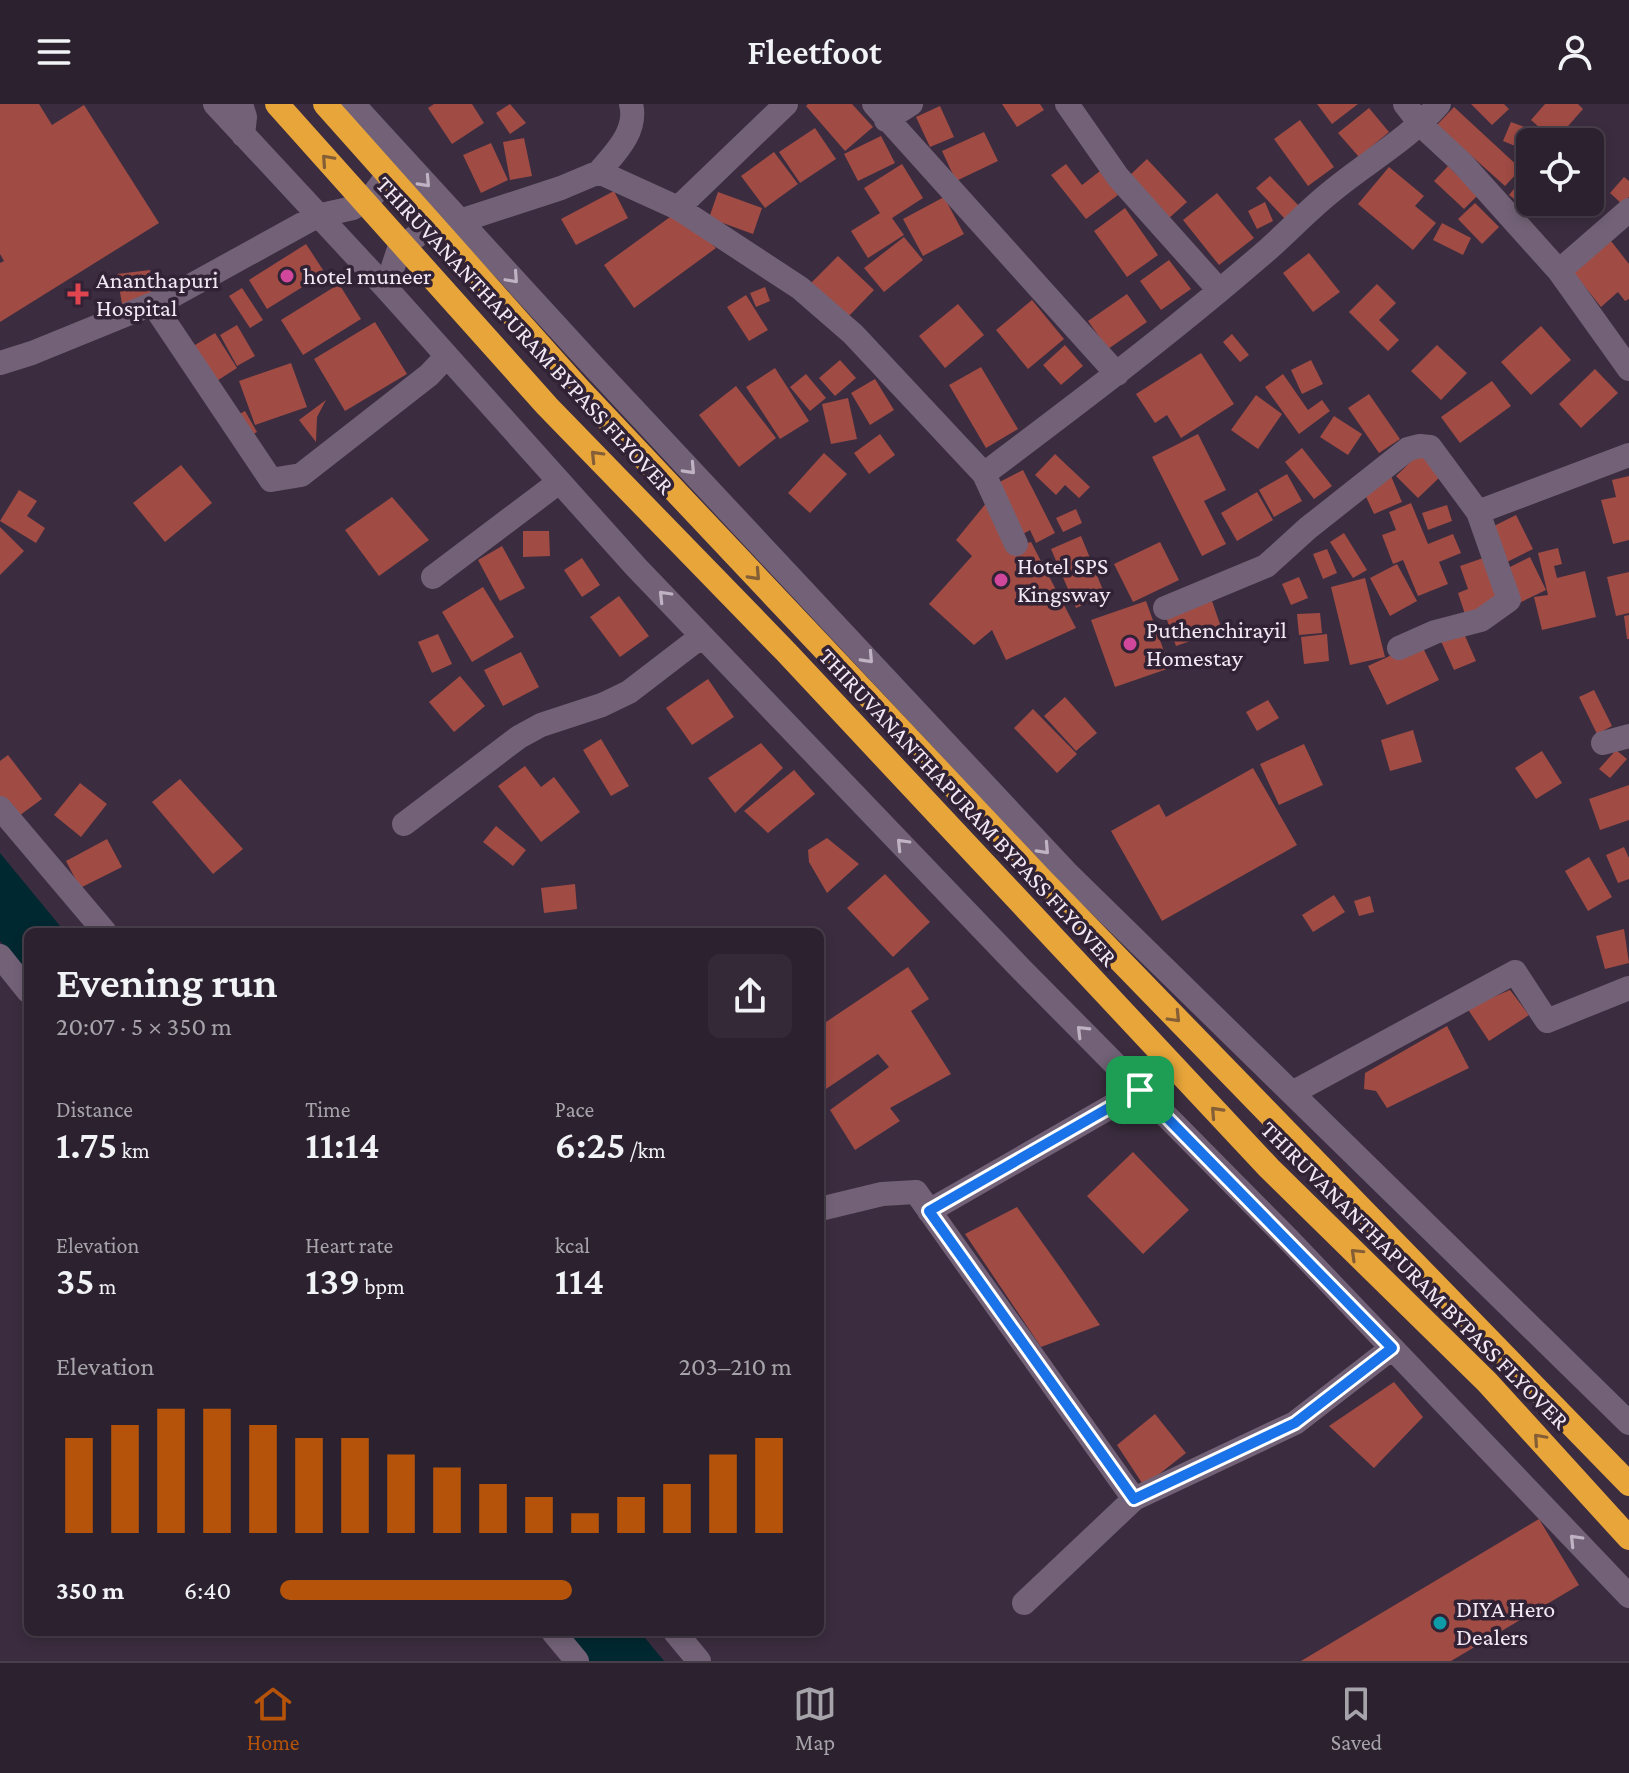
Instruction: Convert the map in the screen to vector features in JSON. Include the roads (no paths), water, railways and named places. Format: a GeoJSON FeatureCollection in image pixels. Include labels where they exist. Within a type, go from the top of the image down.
{"type":"FeatureCollection","features":[{"type":"Feature","properties":{"kind":"highway","name":"THIRUVANANTHAPURAM BYPASS FLYOVER"},"geometry":{"type":"LineString","coordinates":[[277,104],[547,406],[787,653],[1269,1168],[1487,1382],[1629,1538]]}},
{"type":"Feature","properties":{"kind":"highway","name":"THIRUVANANTHAPURAM BYPASS FLYOVER"},"geometry":{"type":"LineString","coordinates":[[325,104],[578,388],[1040,878],[1629,1484]]}},
{"type":"Feature","properties":{"kind":"street"},"geometry":{"type":"LineString","coordinates":[[215,104],[702,636],[1629,1596]]}},
{"type":"Feature","properties":{"kind":"street"},"geometry":{"type":"LineString","coordinates":[[241,104],[245,117],[243,135]]}},
{"type":"Feature","properties":{"kind":"street"},"geometry":{"type":"LineString","coordinates":[[353,104],[1066,872],[1629,1423]]}},
{"type":"Feature","properties":{"kind":"street"},"geometry":{"type":"LineString","coordinates":[[386,288],[399,249],[437,221],[460,221],[561,188],[599,172],[625,140],[634,113],[631,104]]}},
{"type":"Feature","properties":{"kind":"street"},"geometry":{"type":"LineString","coordinates":[[678,208],[786,104]]}},
{"type":"Feature","properties":{"kind":"street"},"geometry":{"type":"LineString","coordinates":[[911,104],[880,112],[1117,374]]}},
{"type":"Feature","properties":{"kind":"street"},"geometry":{"type":"LineString","coordinates":[[1067,104],[1118,177],[1219,290]]}},
{"type":"Feature","properties":{"kind":"street"},"geometry":{"type":"LineString","coordinates":[[1405,104],[1421,125],[1463,164],[1559,271],[1629,369]]}},
{"type":"Feature","properties":{"kind":"street"},"geometry":{"type":"LineString","coordinates":[[984,474],[1117,374],[1259,257],[1327,195],[1421,125],[1439,104]]}},
{"type":"Feature","properties":{"kind":"street"},"geometry":{"type":"LineString","coordinates":[[0,363],[172,296],[317,216],[353,208],[373,195],[385,179],[385,139]]}},
{"type":"Feature","properties":{"kind":"street"},"geometry":{"type":"LineString","coordinates":[[599,172],[678,208],[800,288],[853,334],[984,474],[1016,544]]}},
{"type":"Feature","properties":{"kind":"street"},"geometry":{"type":"LineString","coordinates":[[1559,271],[1629,210]]}},
{"type":"Feature","properties":{"kind":"street"},"geometry":{"type":"LineString","coordinates":[[153,304],[271,480],[301,475],[429,375],[446,357]]}},
{"type":"Feature","properties":{"kind":"street"},"geometry":{"type":"LineString","coordinates":[[1165,608],[1266,566],[1308,528],[1408,449],[1430,447],[1478,512],[1509,600],[1481,620],[1435,632],[1399,648]]}},
{"type":"Feature","properties":{"kind":"street"},"geometry":{"type":"LineString","coordinates":[[1478,512],[1629,455]]}},
{"type":"Feature","properties":{"kind":"street"},"geometry":{"type":"LineString","coordinates":[[433,577],[559,482]]}},
{"type":"Feature","properties":{"kind":"street"},"geometry":{"type":"LineString","coordinates":[[404,824],[519,737],[541,725],[602,705],[629,692],[702,636]]}},
{"type":"Feature","properties":{"kind":"street"},"geometry":{"type":"LineString","coordinates":[[1603,743],[1629,736]]}},
{"type":"Feature","properties":{"kind":"street"},"geometry":{"type":"LineString","coordinates":[[0,808],[102,928]]}},
{"type":"Feature","properties":{"kind":"street"},"geometry":{"type":"LineString","coordinates":[[0,956],[24,986]]}},
{"type":"Feature","properties":{"kind":"street"},"geometry":{"type":"LineString","coordinates":[[1292,1093],[1515,972],[1547,1021],[1629,988]]}},
{"type":"Feature","properties":{"kind":"street"},"geometry":{"type":"LineString","coordinates":[[929,1211],[1140,1090]]}},
{"type":"Feature","properties":{"kind":"street"},"geometry":{"type":"LineString","coordinates":[[824,1208],[882,1194],[916,1192],[1134,1499]]}},
{"type":"Feature","properties":{"kind":"street"},"geometry":{"type":"LineString","coordinates":[[1024,1603],[1134,1499],[1295,1423],[1392,1348]]}},
{"type":"Feature","properties":{"kind":"street"},"geometry":{"type":"LineString","coordinates":[[556,1636],[577,1661]]}},
{"type":"Feature","properties":{"kind":"street"},"geometry":{"type":"LineString","coordinates":[[678,1636],[699,1661]]}},
{"type":"Feature","properties":{"kind":"place","name":"hotel muneer"},"geometry":{"type":"Point","coordinates":[287,276]}},
{"type":"Feature","properties":{"kind":"place","name":"Ananthapuri Hospital"},"geometry":{"type":"Point","coordinates":[78,294]}},
{"type":"Feature","properties":{"kind":"place","name":"Hotel SPS Kingsway"},"geometry":{"type":"Point","coordinates":[1001,580]}},
{"type":"Feature","properties":{"kind":"place","name":"Puthenchirayil Homestay"},"geometry":{"type":"Point","coordinates":[1130,644]}},
{"type":"Feature","properties":{"kind":"place","name":"DIYA Hero Dealers"},"geometry":{"type":"Point","coordinates":[1440,1623]}}]}
